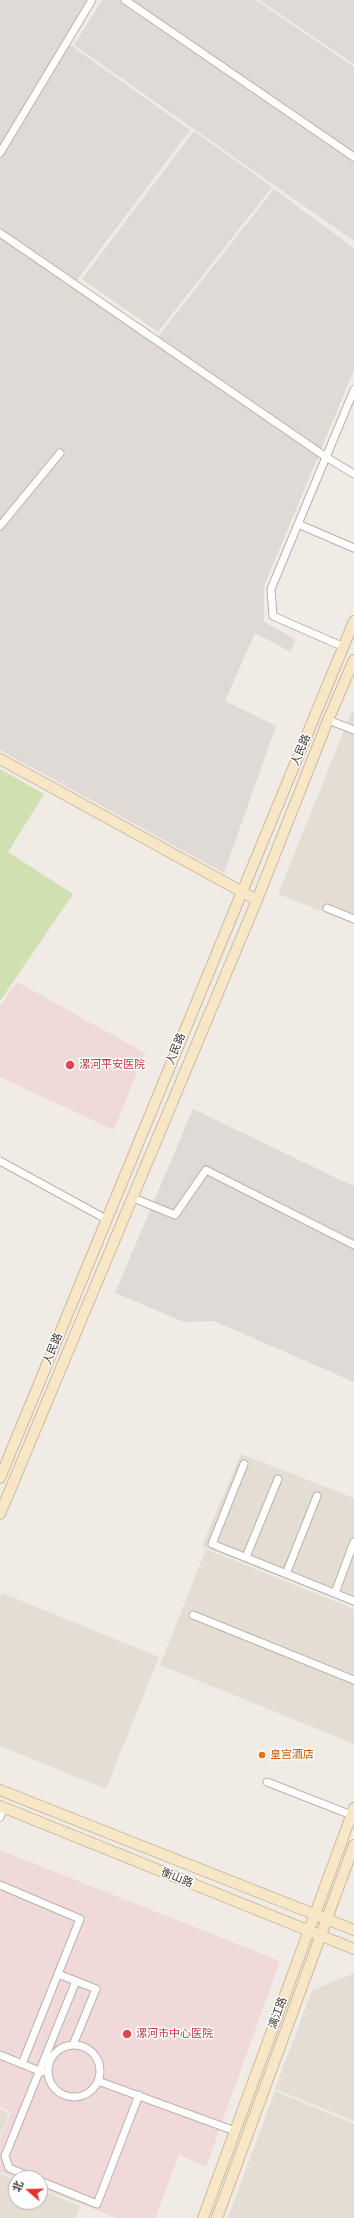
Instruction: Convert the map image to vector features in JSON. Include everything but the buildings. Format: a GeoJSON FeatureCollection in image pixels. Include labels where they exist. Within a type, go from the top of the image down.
{"type":"FeatureCollection","features":[{"type":"Feature","properties":{"kind":"street"},"geometry":{"type":"LineString","coordinates":[[0,153],[92,0]]}},
{"type":"Feature","properties":{"kind":"street"},"geometry":{"type":"LineString","coordinates":[[125,0],[354,157]]}},
{"type":"Feature","properties":{"kind":"street"},"geometry":{"type":"LineString","coordinates":[[0,233],[326,457],[354,474]]}},
{"type":"Feature","properties":{"kind":"street"},"geometry":{"type":"LineString","coordinates":[[354,390],[271,589],[273,616],[349,646],[354,660]]}},
{"type":"Feature","properties":{"kind":"street"},"geometry":{"type":"LineString","coordinates":[[0,526],[60,453]]}},
{"type":"Feature","properties":{"kind":"street"},"geometry":{"type":"LineString","coordinates":[[298,524],[354,548]]}},
{"type":"Feature","properties":{"kind":"street","name":"人民路"},"geometry":{"type":"LineString","coordinates":[[0,1478],[241,892],[349,646],[354,621]]}},
{"type":"Feature","properties":{"kind":"street","name":"人民路"},"geometry":{"type":"LineString","coordinates":[[0,1514],[131,1197],[257,900],[328,720],[354,660]]}},
{"type":"Feature","properties":{"kind":"street"},"geometry":{"type":"LineString","coordinates":[[328,720],[354,730]]}},
{"type":"Feature","properties":{"kind":"street"},"geometry":{"type":"LineString","coordinates":[[0,759],[257,900]]}},
{"type":"Feature","properties":{"kind":"street"},"geometry":{"type":"LineString","coordinates":[[327,908],[354,918]]}},
{"type":"Feature","properties":{"kind":"street"},"geometry":{"type":"LineString","coordinates":[[0,1161],[106,1219]]}},
{"type":"Feature","properties":{"kind":"street"},"geometry":{"type":"LineString","coordinates":[[131,1197],[175,1215],[206,1170],[354,1245]]}},
{"type":"Feature","properties":{"kind":"street"},"geometry":{"type":"LineString","coordinates":[[244,1464],[212,1544],[354,1601]]}},
{"type":"Feature","properties":{"kind":"street"},"geometry":{"type":"LineString","coordinates":[[246,1558],[278,1479]]}},
{"type":"Feature","properties":{"kind":"street"},"geometry":{"type":"LineString","coordinates":[[286,1574],[317,1496]]}},
{"type":"Feature","properties":{"kind":"street"},"geometry":{"type":"LineString","coordinates":[[335,1593],[354,1542]]}},
{"type":"Feature","properties":{"kind":"street"},"geometry":{"type":"LineString","coordinates":[[193,1615],[354,1680]]}},
{"type":"Feature","properties":{"kind":"street"},"geometry":{"type":"LineString","coordinates":[[266,1782],[353,1813]]}},
{"type":"Feature","properties":{"kind":"street","name":"衡山路"},"geometry":{"type":"LineString","coordinates":[[0,1790],[354,1930]]}},
{"type":"Feature","properties":{"kind":"street","name":"衡山路"},"geometry":{"type":"LineString","coordinates":[[1,1810],[354,1949]]}},
{"type":"Feature","properties":{"kind":"street","name":"漓江路"},"geometry":{"type":"LineString","coordinates":[[203,2218],[353,1813]]}},
{"type":"Feature","properties":{"kind":"street","name":"漓江路"},"geometry":{"type":"LineString","coordinates":[[217,2218],[354,1845]]}},
{"type":"Feature","properties":{"kind":"street"},"geometry":{"type":"LineString","coordinates":[[0,1885],[80,1919],[22,2064]]}},
{"type":"Feature","properties":{"kind":"street"},"geometry":{"type":"LineString","coordinates":[[58,1974],[96,1989],[73,2045]]}},
{"type":"Feature","properties":{"kind":"street"},"geometry":{"type":"LineString","coordinates":[[14,2170],[9,2168],[5,2156],[76,1981]]}},
{"type":"Feature","properties":{"kind":"street"},"geometry":{"type":"LineString","coordinates":[[73,2045],[89,2050],[95,2056],[100,2072],[98,2081],[87,2094],[70,2098],[55,2090],[48,2074],[52,2058],[64,2047],[73,2045]]}},
{"type":"Feature","properties":{"kind":"street"},"geometry":{"type":"LineString","coordinates":[[0,2055],[48,2074]]}},
{"type":"Feature","properties":{"kind":"street"},"geometry":{"type":"LineString","coordinates":[[98,2081],[235,2131]]}},
{"type":"Feature","properties":{"kind":"street"},"geometry":{"type":"LineString","coordinates":[[48,2184],[97,2204],[139,2096]]}},
{"type":"Feature","properties":{"kind":"shaded area"},"geometry":{"type":"Polygon","coordinates":[[[0,0],[94,0],[69,44],[190,130],[72,287],[153,343],[274,189],[354,248],[354,370],[264,586],[264,622],[295,639],[291,652],[255,633],[225,701],[276,726],[224,873],[0,750],[0,0]]]}},
{"type":"Feature","properties":{"kind":"shaded area"},"geometry":{"type":"Polygon","coordinates":[[[102,0],[256,0],[354,67],[354,241],[74,45],[102,0]]]}},
{"type":"Feature","properties":{"kind":"shaded area"},"geometry":{"type":"Polygon","coordinates":[[[259,0],[354,0],[354,64],[259,0]]]}},
{"type":"Feature","properties":{"kind":"shaded area"},"geometry":{"type":"Polygon","coordinates":[[[194,131],[272,187],[158,332],[82,279],[194,131]]]}},
{"type":"Feature","properties":{"kind":"shaded area"},"geometry":{"type":"Polygon","coordinates":[[[354,712],[354,924],[278,894],[351,713],[354,712]]]}},
{"type":"Feature","properties":{"kind":"shaded area","name":"漯河平安医院"},"geometry":{"type":"Polygon","coordinates":[[[17,982],[145,1053],[114,1130],[0,1077],[0,1006],[17,982]]]}},
{"type":"Feature","properties":{"kind":"shaded area"},"geometry":{"type":"Polygon","coordinates":[[[193,1109],[353,1186],[354,1184],[354,1382],[214,1321],[184,1322],[115,1293],[193,1109]]]}},
{"type":"Feature","properties":{"kind":"shaded area"},"geometry":{"type":"Polygon","coordinates":[[[241,1454],[354,1498],[354,1606],[202,1546],[241,1454]]]}},
{"type":"Feature","properties":{"kind":"shaded area"},"geometry":{"type":"Polygon","coordinates":[[[206,1549],[354,1609],[354,1744],[160,1665],[206,1549]]]}},
{"type":"Feature","properties":{"kind":"shaded area"},"geometry":{"type":"Polygon","coordinates":[[[2,1593],[159,1657],[106,1789],[0,1746],[0,1598],[2,1593]]]}},
{"type":"Feature","properties":{"kind":"shaded area","name":"漯河市中心医院"},"geometry":{"type":"Polygon","coordinates":[[[0,1850],[280,1961],[206,2167],[179,2155],[155,2218],[117,2218],[48,2191],[48,2170],[8,2170],[8,2175],[0,2172],[0,2139],[11,2112],[0,2107],[0,1850]]]}},
{"type":"Feature","properties":{"kind":"shaded area"},"geometry":{"type":"Polygon","coordinates":[[[354,1973],[354,2121],[275,2089],[312,1991],[354,1973]]]}},
{"type":"Feature","properties":{"kind":"shaded area"},"geometry":{"type":"Polygon","coordinates":[[[275,2091],[354,2124],[354,2218],[228,2218],[275,2091]]]}},
{"type":"Feature","properties":{"kind":"shaded area"},"geometry":{"type":"Polygon","coordinates":[[[0,2109],[9,2113],[0,2136],[0,2109]]]}},
{"type":"Feature","properties":{"kind":"shaded area"},"geometry":{"type":"Polygon","coordinates":[[[0,2174],[8,2177],[8,2210],[48,2210],[48,2193],[80,2206],[75,2218],[0,2218],[0,2174]]]}},
{"type":"Feature","properties":{"kind":"green space"},"geometry":{"type":"Polygon","coordinates":[[[0,769],[44,794],[8,852],[73,894],[0,1001],[0,769]]]}},
{"type":"Feature","properties":{"kind":"place","name":"漯河平安医院"},"geometry":{"type":"Point","coordinates":[70,1065]}},
{"type":"Feature","properties":{"kind":"place","name":"皇宫酒店"},"geometry":{"type":"Point","coordinates":[262,1755]}},
{"type":"Feature","properties":{"kind":"place","name":"漯河市中心医院"},"geometry":{"type":"Point","coordinates":[127,2034]}}]}
